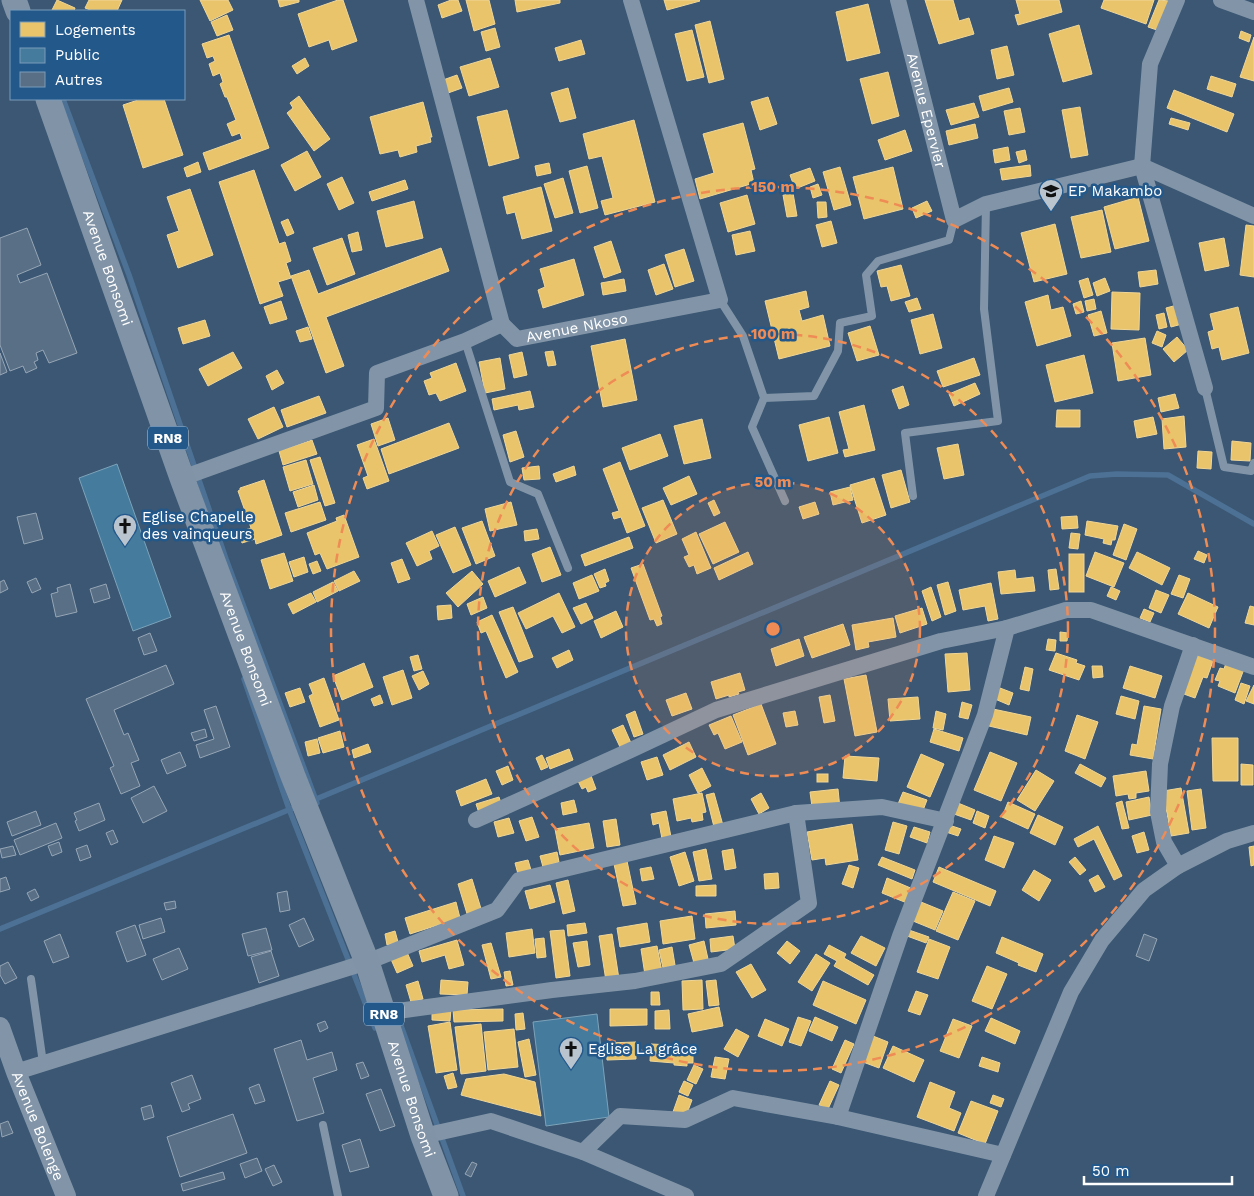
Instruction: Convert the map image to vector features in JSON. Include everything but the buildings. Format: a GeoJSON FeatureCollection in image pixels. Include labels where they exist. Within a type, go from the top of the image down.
{"type":"FeatureCollection","features":[{"type":"Feature","properties":{"kind":"main road","name":"Avenue Bonsomi"},"geometry":{"type":"LineString","coordinates":[[48,100],[182,478],[293,776],[367,962],[423,1136],[446,1196]]}},
{"type":"Feature","properties":{"kind":"street"},"geometry":{"type":"LineString","coordinates":[[416,0],[502,324]]}},
{"type":"Feature","properties":{"kind":"street"},"geometry":{"type":"LineString","coordinates":[[631,0],[720,300]]}},
{"type":"Feature","properties":{"kind":"street","name":"Avenue Epervier"},"geometry":{"type":"LineString","coordinates":[[898,0],[954,220]]}},
{"type":"Feature","properties":{"kind":"street"},"geometry":{"type":"LineString","coordinates":[[1177,0],[1150,64],[1142,166],[1205,388]]}},
{"type":"Feature","properties":{"kind":"street"},"geometry":{"type":"LineString","coordinates":[[1221,0],[1254,12]]}},
{"type":"Feature","properties":{"kind":"street"},"geometry":{"type":"LineString","coordinates":[[954,220],[986,204],[1142,166],[1254,216]]}},
{"type":"Feature","properties":{"kind":"street","name":"Avenue Nkoso"},"geometry":{"type":"LineString","coordinates":[[182,478],[376,408],[377,373],[466,342],[502,324],[517,339],[720,300]]}},
{"type":"Feature","properties":{"kind":"street"},"geometry":{"type":"LineString","coordinates":[[476,820],[716,710],[941,641],[1007,628],[1066,610],[1091,610],[1254,667]]}},
{"type":"Feature","properties":{"kind":"street"},"geometry":{"type":"LineString","coordinates":[[838,1117],[900,936],[986,715],[1007,628]]}},
{"type":"Feature","properties":{"kind":"street"},"geometry":{"type":"LineString","coordinates":[[1178,866],[1164,842],[1158,812],[1160,764],[1172,706],[1193,645]]}},
{"type":"Feature","properties":{"kind":"street"},"geometry":{"type":"LineString","coordinates":[[16,1072],[367,962],[497,910],[519,880],[796,813],[882,807],[946,821]]}},
{"type":"Feature","properties":{"kind":"street"},"geometry":{"type":"LineString","coordinates":[[383,1014],[552,990],[635,981],[721,964],[810,903],[796,813]]}},
{"type":"Feature","properties":{"kind":"street"},"geometry":{"type":"LineString","coordinates":[[986,1196],[1071,992],[1102,940],[1144,890],[1178,866],[1228,841],[1254,834]]}},
{"type":"Feature","properties":{"kind":"street","name":"Avenue Bolenge"},"geometry":{"type":"LineString","coordinates":[[0,1027],[66,1196]]}},
{"type":"Feature","properties":{"kind":"street"},"geometry":{"type":"LineString","coordinates":[[584,1152],[620,1116],[685,1120],[733,1098],[838,1117],[1003,1155]]}},
{"type":"Feature","properties":{"kind":"street"},"geometry":{"type":"LineString","coordinates":[[423,1136],[491,1121],[584,1152],[686,1196]]}},
{"type":"Feature","properties":{"kind":"lane"},"geometry":{"type":"LineString","coordinates":[[914,496],[906,433],[998,421],[984,309],[986,204]]}},
{"type":"Feature","properties":{"kind":"lane"},"geometry":{"type":"LineString","coordinates":[[764,398],[814,396],[838,351],[840,323],[872,316],[866,275],[878,261],[949,240],[954,220]]}},
{"type":"Feature","properties":{"kind":"lane"},"geometry":{"type":"LineString","coordinates":[[720,300],[743,336],[764,398],[752,426],[785,501]]}},
{"type":"Feature","properties":{"kind":"lane"},"geometry":{"type":"LineString","coordinates":[[466,342],[510,482],[538,494],[568,568]]}},
{"type":"Feature","properties":{"kind":"lane"},"geometry":{"type":"LineString","coordinates":[[1205,388],[1224,467],[1251,471],[1254,463]]}},
{"type":"Feature","properties":{"kind":"lane"},"geometry":{"type":"LineString","coordinates":[[31,979],[43,1063]]}},
{"type":"Feature","properties":{"kind":"lane"},"geometry":{"type":"LineString","coordinates":[[323,1125],[338,1196]]}},
{"type":"Feature","properties":{"kind":"waterway"},"geometry":{"type":"LineString","coordinates":[[63,100],[129,275],[226,559],[317,803]]}},
{"type":"Feature","properties":{"kind":"waterway"},"geometry":{"type":"LineString","coordinates":[[309,802],[1090,476],[1117,474],[1168,475],[1254,524]]}},
{"type":"Feature","properties":{"kind":"waterway"},"geometry":{"type":"LineString","coordinates":[[244,679],[289,809],[375,1028]]}},
{"type":"Feature","properties":{"kind":"waterway"},"geometry":{"type":"LineString","coordinates":[[0,929],[298,806]]}},
{"type":"Feature","properties":{"kind":"waterway"},"geometry":{"type":"LineString","coordinates":[[396,1012],[463,1196]]}},
{"type":"Feature","properties":{"kind":"place","name":"EP Makambo"},"geometry":{"type":"Point","coordinates":[1051,212]}},
{"type":"Feature","properties":{"kind":"place","name":"Eglise Chapelle des vainqueurs"},"geometry":{"type":"Point","coordinates":[125,547]}},
{"type":"Feature","properties":{"kind":"place","name":"Eglise La grâce"},"geometry":{"type":"Point","coordinates":[571,1070]}}]}
